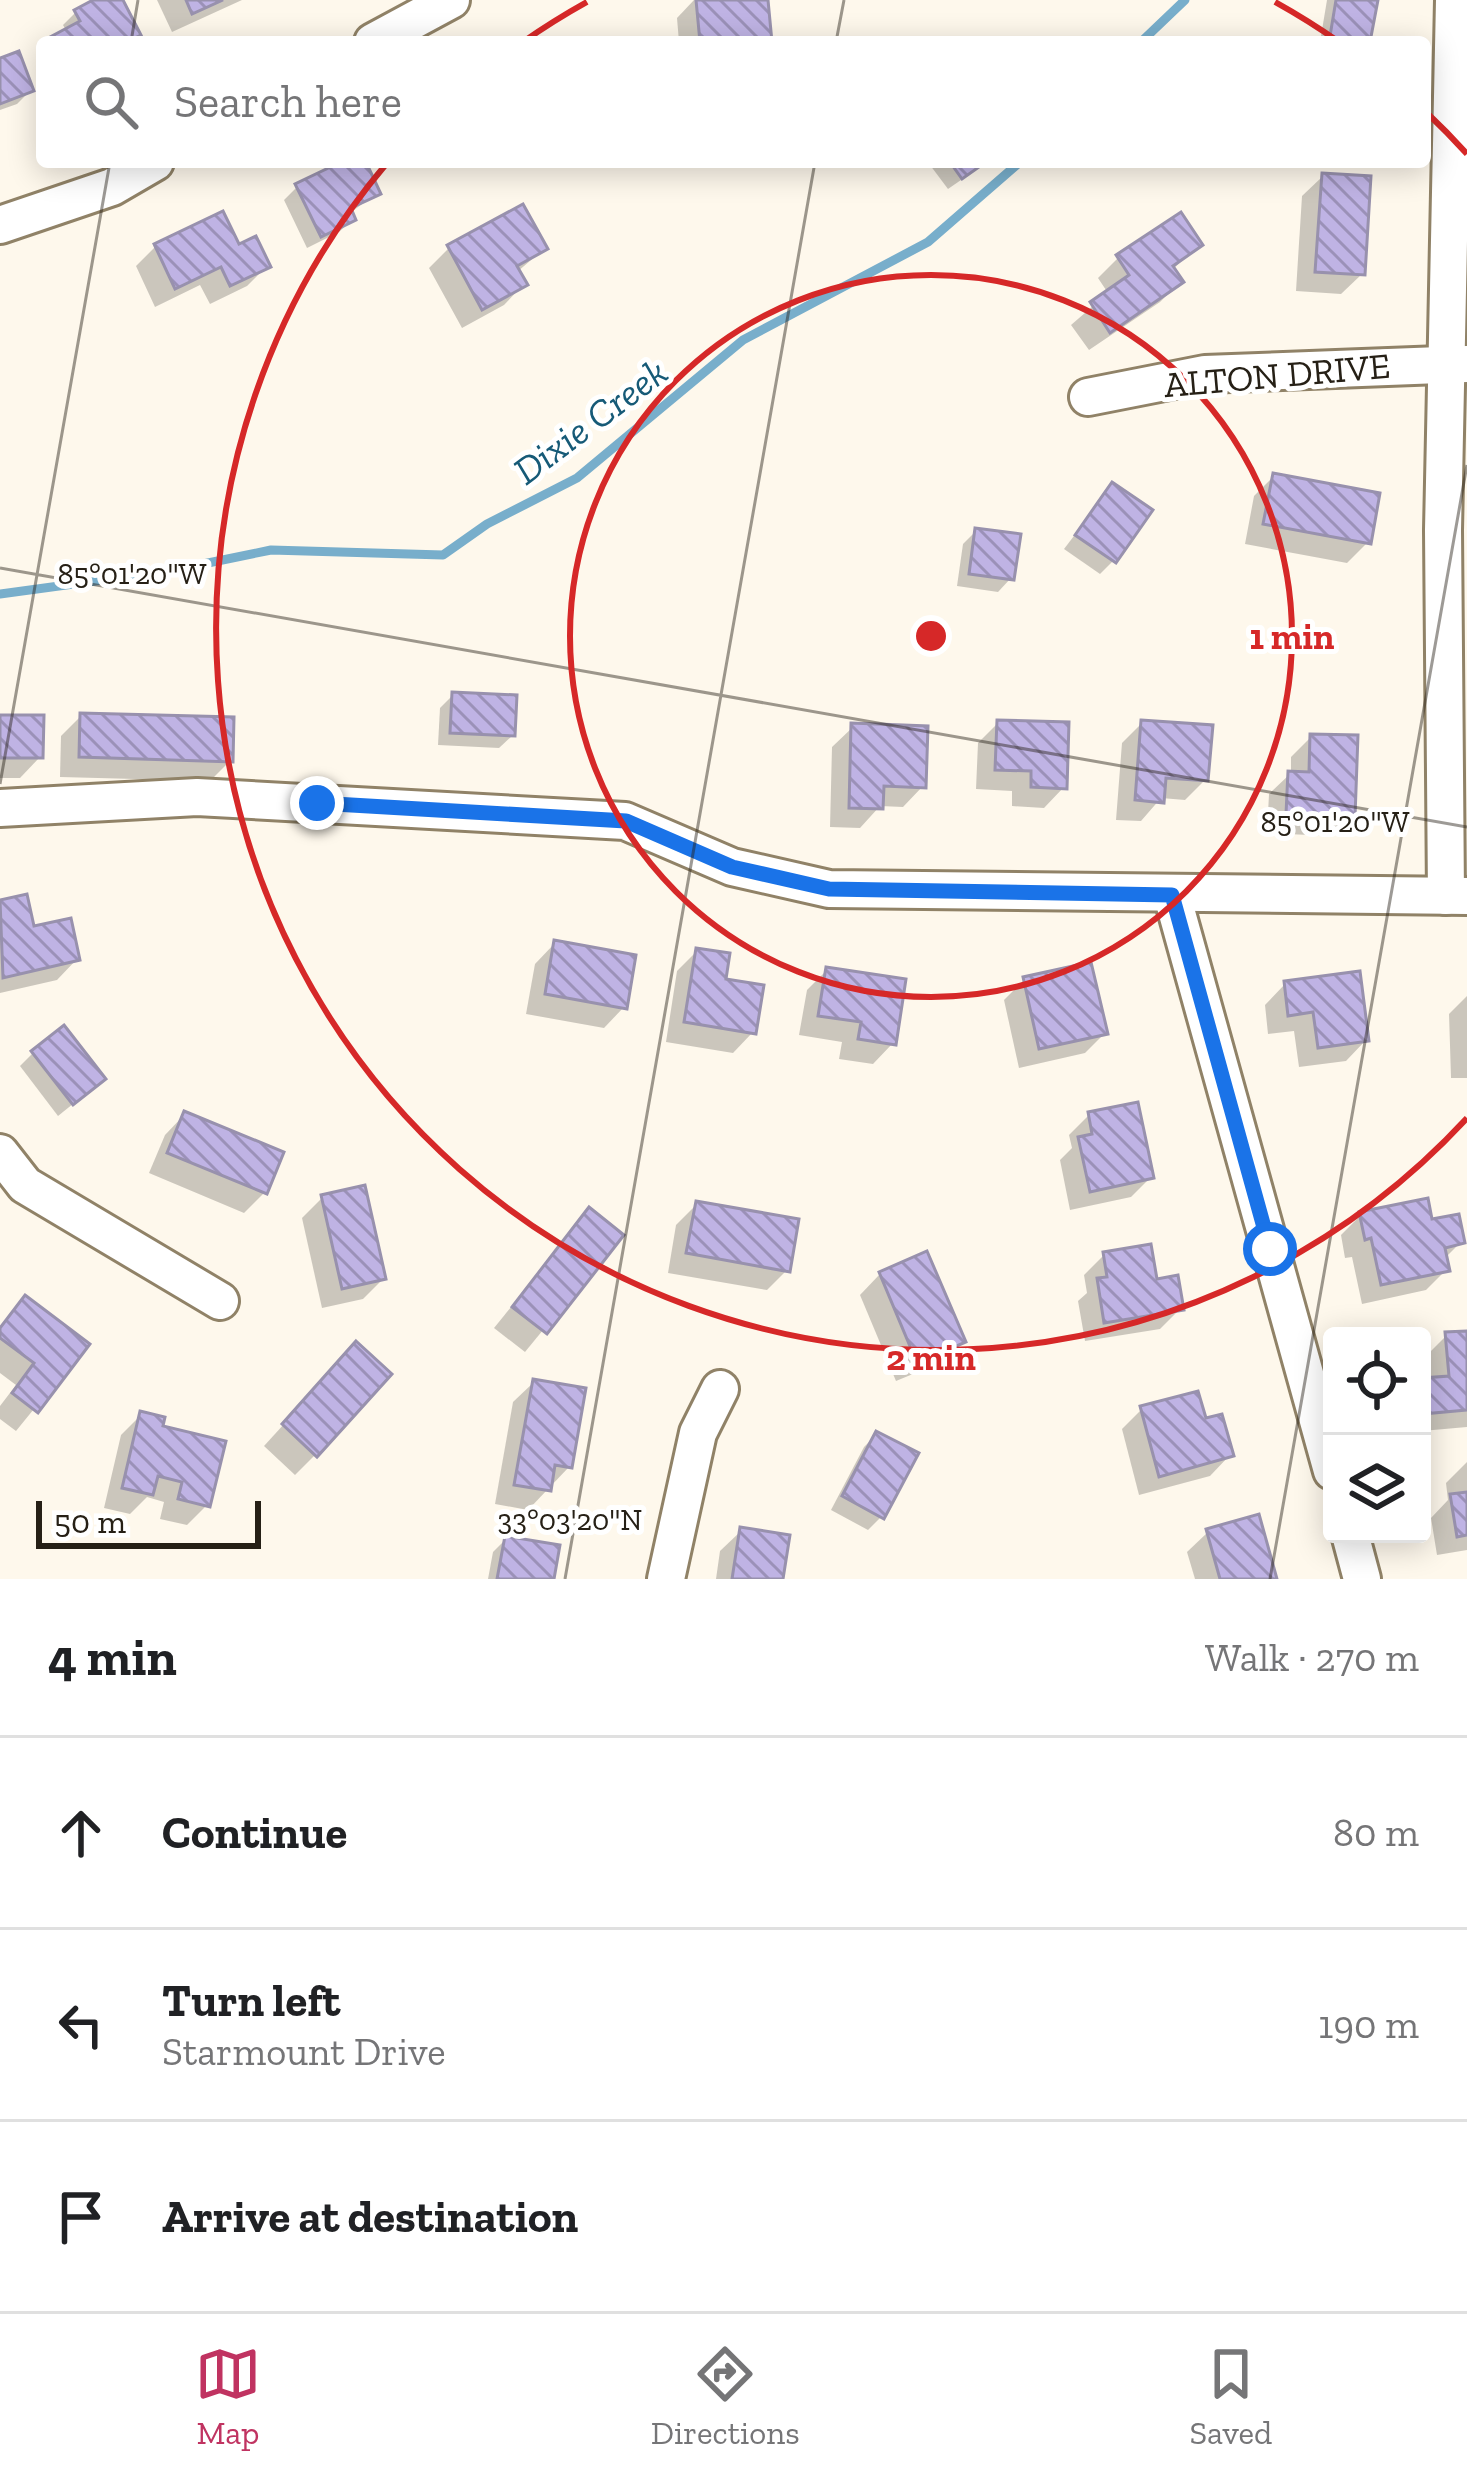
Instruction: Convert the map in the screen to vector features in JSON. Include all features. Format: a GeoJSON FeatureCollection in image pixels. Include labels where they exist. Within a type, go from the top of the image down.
{"type":"FeatureCollection","features":[{"type":"Feature","properties":{"kind":"street"},"geometry":{"type":"LineString","coordinates":[[384,36],[451,0]]}},
{"type":"Feature","properties":{"kind":"street"},"geometry":{"type":"LineString","coordinates":[[0,808],[196,796],[626,821],[732,867],[829,889],[1456,896],[1443,530],[1458,363],[1454,0]]}},
{"type":"Feature","properties":{"kind":"street"},"geometry":{"type":"LineString","coordinates":[[0,225],[112,187],[145,168]]}},
{"type":"Feature","properties":{"kind":"street","name":"ALTON DRIVE"},"geometry":{"type":"LineString","coordinates":[[1088,397],[1204,374],[1458,363]]}},
{"type":"Feature","properties":{"kind":"street"},"geometry":{"type":"LineString","coordinates":[[1172,895],[1323,1439]]}},
{"type":"Feature","properties":{"kind":"street"},"geometry":{"type":"LineString","coordinates":[[0,1153],[25,1185],[220,1300]]}},
{"type":"Feature","properties":{"kind":"street"},"geometry":{"type":"LineString","coordinates":[[666,1579],[698,1433],[720,1389]]}},
{"type":"Feature","properties":{"kind":"street"},"geometry":{"type":"LineString","coordinates":[[1352,1543],[1362,1579]]}},
{"type":"Feature","properties":{"kind":"building"},"geometry":{"type":"Polygon","coordinates":[[[93,0],[123,0],[141,35],[52,36],[80,21],[74,10],[93,0]]]}},
{"type":"Feature","properties":{"kind":"building"},"geometry":{"type":"Polygon","coordinates":[[[186,0],[223,0],[192,14],[186,0]]]}},
{"type":"Feature","properties":{"kind":"building"},"geometry":{"type":"Polygon","coordinates":[[[696,0],[768,0],[771,36],[699,36],[696,0]]]}},
{"type":"Feature","properties":{"kind":"building"},"geometry":{"type":"Polygon","coordinates":[[[1336,0],[1378,0],[1371,36],[1330,36],[1336,0]]]}},
{"type":"Feature","properties":{"kind":"building"},"geometry":{"type":"Polygon","coordinates":[[[19,51],[34,91],[0,104],[0,58],[19,51]]]}},
{"type":"Feature","properties":{"kind":"building"},"geometry":{"type":"Polygon","coordinates":[[[328,168],[369,168],[381,194],[351,208],[356,220],[321,237],[295,184],[328,168]]]}},
{"type":"Feature","properties":{"kind":"building"},"geometry":{"type":"Polygon","coordinates":[[[954,168],[978,168],[962,179],[954,168]]]}},
{"type":"Feature","properties":{"kind":"building"},"geometry":{"type":"Polygon","coordinates":[[[1322,173],[1371,176],[1365,275],[1315,272],[1322,173]]]}},
{"type":"Feature","properties":{"kind":"building"},"geometry":{"type":"Polygon","coordinates":[[[523,204],[548,249],[517,266],[528,285],[482,310],[447,245],[523,204]]]}},
{"type":"Feature","properties":{"kind":"building"},"geometry":{"type":"Polygon","coordinates":[[[223,211],[239,244],[256,236],[271,267],[230,286],[221,267],[175,289],[154,244],[223,211]]]}},
{"type":"Feature","properties":{"kind":"building"},"geometry":{"type":"Polygon","coordinates":[[[1181,212],[1203,245],[1173,266],[1184,282],[1110,333],[1090,302],[1129,275],[1116,255],[1181,212]]]}},
{"type":"Feature","properties":{"kind":"building"},"geometry":{"type":"Polygon","coordinates":[[[1273,473],[1380,493],[1371,544],[1263,524],[1273,473]]]}},
{"type":"Feature","properties":{"kind":"building"},"geometry":{"type":"Polygon","coordinates":[[[1112,482],[1153,510],[1116,563],[1075,535],[1112,482]]]}},
{"type":"Feature","properties":{"kind":"building"},"geometry":{"type":"Polygon","coordinates":[[[975,528],[1021,534],[1014,580],[969,574],[975,528]]]}},
{"type":"Feature","properties":{"kind":"building"},"geometry":{"type":"Polygon","coordinates":[[[452,692],[517,695],[515,736],[450,733],[452,692]]]}},
{"type":"Feature","properties":{"kind":"building"},"geometry":{"type":"Polygon","coordinates":[[[80,713],[234,717],[233,762],[79,757],[80,713]]]}},
{"type":"Feature","properties":{"kind":"building"},"geometry":{"type":"Polygon","coordinates":[[[0,715],[44,715],[43,758],[0,758],[0,715]]]}},
{"type":"Feature","properties":{"kind":"building"},"geometry":{"type":"Polygon","coordinates":[[[997,720],[1069,722],[1067,789],[1031,787],[1031,771],[995,770],[997,720]]]}},
{"type":"Feature","properties":{"kind":"building"},"geometry":{"type":"Polygon","coordinates":[[[1141,720],[1213,725],[1208,781],[1166,778],[1164,803],[1135,800],[1141,720]]]}},
{"type":"Feature","properties":{"kind":"building"},"geometry":{"type":"Polygon","coordinates":[[[851,723],[928,726],[926,788],[884,786],[883,809],[849,808],[851,723]]]}},
{"type":"Feature","properties":{"kind":"building"},"geometry":{"type":"Polygon","coordinates":[[[1310,734],[1358,735],[1355,817],[1286,814],[1288,771],[1309,772],[1310,734]]]}},
{"type":"Feature","properties":{"kind":"building"},"geometry":{"type":"Polygon","coordinates":[[[27,894],[34,926],[71,918],[80,960],[3,978],[0,900],[27,894]]]}},
{"type":"Feature","properties":{"kind":"building"},"geometry":{"type":"Polygon","coordinates":[[[554,940],[636,955],[627,1009],[545,994],[554,940]]]}},
{"type":"Feature","properties":{"kind":"building"},"geometry":{"type":"Polygon","coordinates":[[[696,948],[730,953],[726,979],[764,985],[756,1034],[684,1022],[696,948]]]}},
{"type":"Feature","properties":{"kind":"building"},"geometry":{"type":"Polygon","coordinates":[[[1091,962],[1108,1034],[1039,1049],[1023,977],[1091,962]]]}},
{"type":"Feature","properties":{"kind":"building"},"geometry":{"type":"Polygon","coordinates":[[[826,967],[906,979],[896,1045],[858,1039],[861,1022],[818,1016],[826,967]]]}},
{"type":"Feature","properties":{"kind":"building"},"geometry":{"type":"Polygon","coordinates":[[[1360,971],[1369,1041],[1318,1048],[1313,1012],[1288,1016],[1284,981],[1360,971]]]}},
{"type":"Feature","properties":{"kind":"building"},"geometry":{"type":"Polygon","coordinates":[[[64,1025],[106,1079],[73,1105],[31,1051],[64,1025]]]}},
{"type":"Feature","properties":{"kind":"building"},"geometry":{"type":"Polygon","coordinates":[[[1138,1102],[1154,1178],[1090,1192],[1078,1137],[1092,1134],[1088,1112],[1138,1102]]]}},
{"type":"Feature","properties":{"kind":"building"},"geometry":{"type":"Polygon","coordinates":[[[184,1111],[284,1152],[267,1194],[167,1153],[184,1111]]]}},
{"type":"Feature","properties":{"kind":"building"},"geometry":{"type":"Polygon","coordinates":[[[365,1185],[386,1279],[342,1289],[321,1195],[365,1185]]]}},
{"type":"Feature","properties":{"kind":"building"},"geometry":{"type":"Polygon","coordinates":[[[1428,1198],[1432,1219],[1459,1214],[1465,1243],[1445,1248],[1450,1271],[1381,1285],[1371,1238],[1365,1240],[1359,1212],[1428,1198]]]}},
{"type":"Feature","properties":{"kind":"building"},"geometry":{"type":"Polygon","coordinates":[[[696,1201],[799,1219],[790,1272],[686,1253],[696,1201]]]}},
{"type":"Feature","properties":{"kind":"building"},"geometry":{"type":"Polygon","coordinates":[[[589,1207],[624,1235],[547,1334],[512,1307],[589,1207]]]}},
{"type":"Feature","properties":{"kind":"building"},"geometry":{"type":"Polygon","coordinates":[[[1151,1244],[1157,1279],[1178,1275],[1184,1310],[1104,1323],[1097,1278],[1107,1277],[1103,1252],[1151,1244]]]}},
{"type":"Feature","properties":{"kind":"building"},"geometry":{"type":"Polygon","coordinates":[[[927,1251],[966,1342],[917,1363],[879,1272],[927,1251]]]}},
{"type":"Feature","properties":{"kind":"building"},"geometry":{"type":"Polygon","coordinates":[[[25,1295],[90,1344],[38,1413],[12,1393],[34,1363],[0,1338],[0,1328],[25,1295]]]}},
{"type":"Feature","properties":{"kind":"building"},"geometry":{"type":"Polygon","coordinates":[[[1467,1331],[1467,1410],[1431,1413],[1431,1377],[1449,1376],[1445,1332],[1467,1331]]]}},
{"type":"Feature","properties":{"kind":"building"},"geometry":{"type":"Polygon","coordinates":[[[356,1341],[392,1374],[317,1457],[282,1424],[356,1341]]]}},
{"type":"Feature","properties":{"kind":"building"},"geometry":{"type":"Polygon","coordinates":[[[533,1379],[586,1388],[572,1468],[555,1465],[551,1491],[514,1485],[533,1379]]]}},
{"type":"Feature","properties":{"kind":"building"},"geometry":{"type":"Polygon","coordinates":[[[1198,1391],[1206,1418],[1222,1414],[1234,1456],[1159,1477],[1140,1406],[1198,1391]]]}},
{"type":"Feature","properties":{"kind":"building"},"geometry":{"type":"Polygon","coordinates":[[[140,1411],[165,1417],[163,1426],[226,1441],[210,1507],[178,1499],[182,1482],[158,1476],[153,1495],[122,1488],[140,1411]]]}},
{"type":"Feature","properties":{"kind":"building"},"geometry":{"type":"Polygon","coordinates":[[[876,1431],[919,1453],[884,1519],[842,1496],[876,1431]]]}},
{"type":"Feature","properties":{"kind":"building"},"geometry":{"type":"Polygon","coordinates":[[[1467,1492],[1467,1535],[1457,1537],[1450,1494],[1467,1492]]]}},
{"type":"Feature","properties":{"kind":"building"},"geometry":{"type":"Polygon","coordinates":[[[1259,1514],[1277,1579],[1220,1579],[1206,1529],[1259,1514]]]}},
{"type":"Feature","properties":{"kind":"building"},"geometry":{"type":"Polygon","coordinates":[[[740,1527],[790,1535],[783,1579],[732,1579],[740,1527]]]}},
{"type":"Feature","properties":{"kind":"building"},"geometry":{"type":"Polygon","coordinates":[[[505,1536],[560,1545],[554,1579],[497,1579],[505,1536]]]}},
{"type":"Feature","properties":{"kind":"waterway","name":"Dixie Creek"},"geometry":{"type":"LineString","coordinates":[[1147,36],[1185,0]]}},
{"type":"Feature","properties":{"kind":"waterway","name":"Dixie Creek"},"geometry":{"type":"LineString","coordinates":[[0,594],[169,571],[271,550],[443,555],[487,524],[577,478],[743,340],[928,242],[1013,168]]}},
{"type":"Feature","properties":{"kind":"route"},"geometry":{"type":"LineString","coordinates":[[317,803],[626,821],[732,867],[829,889],[1172,895],[1270,1249]]}}]}
